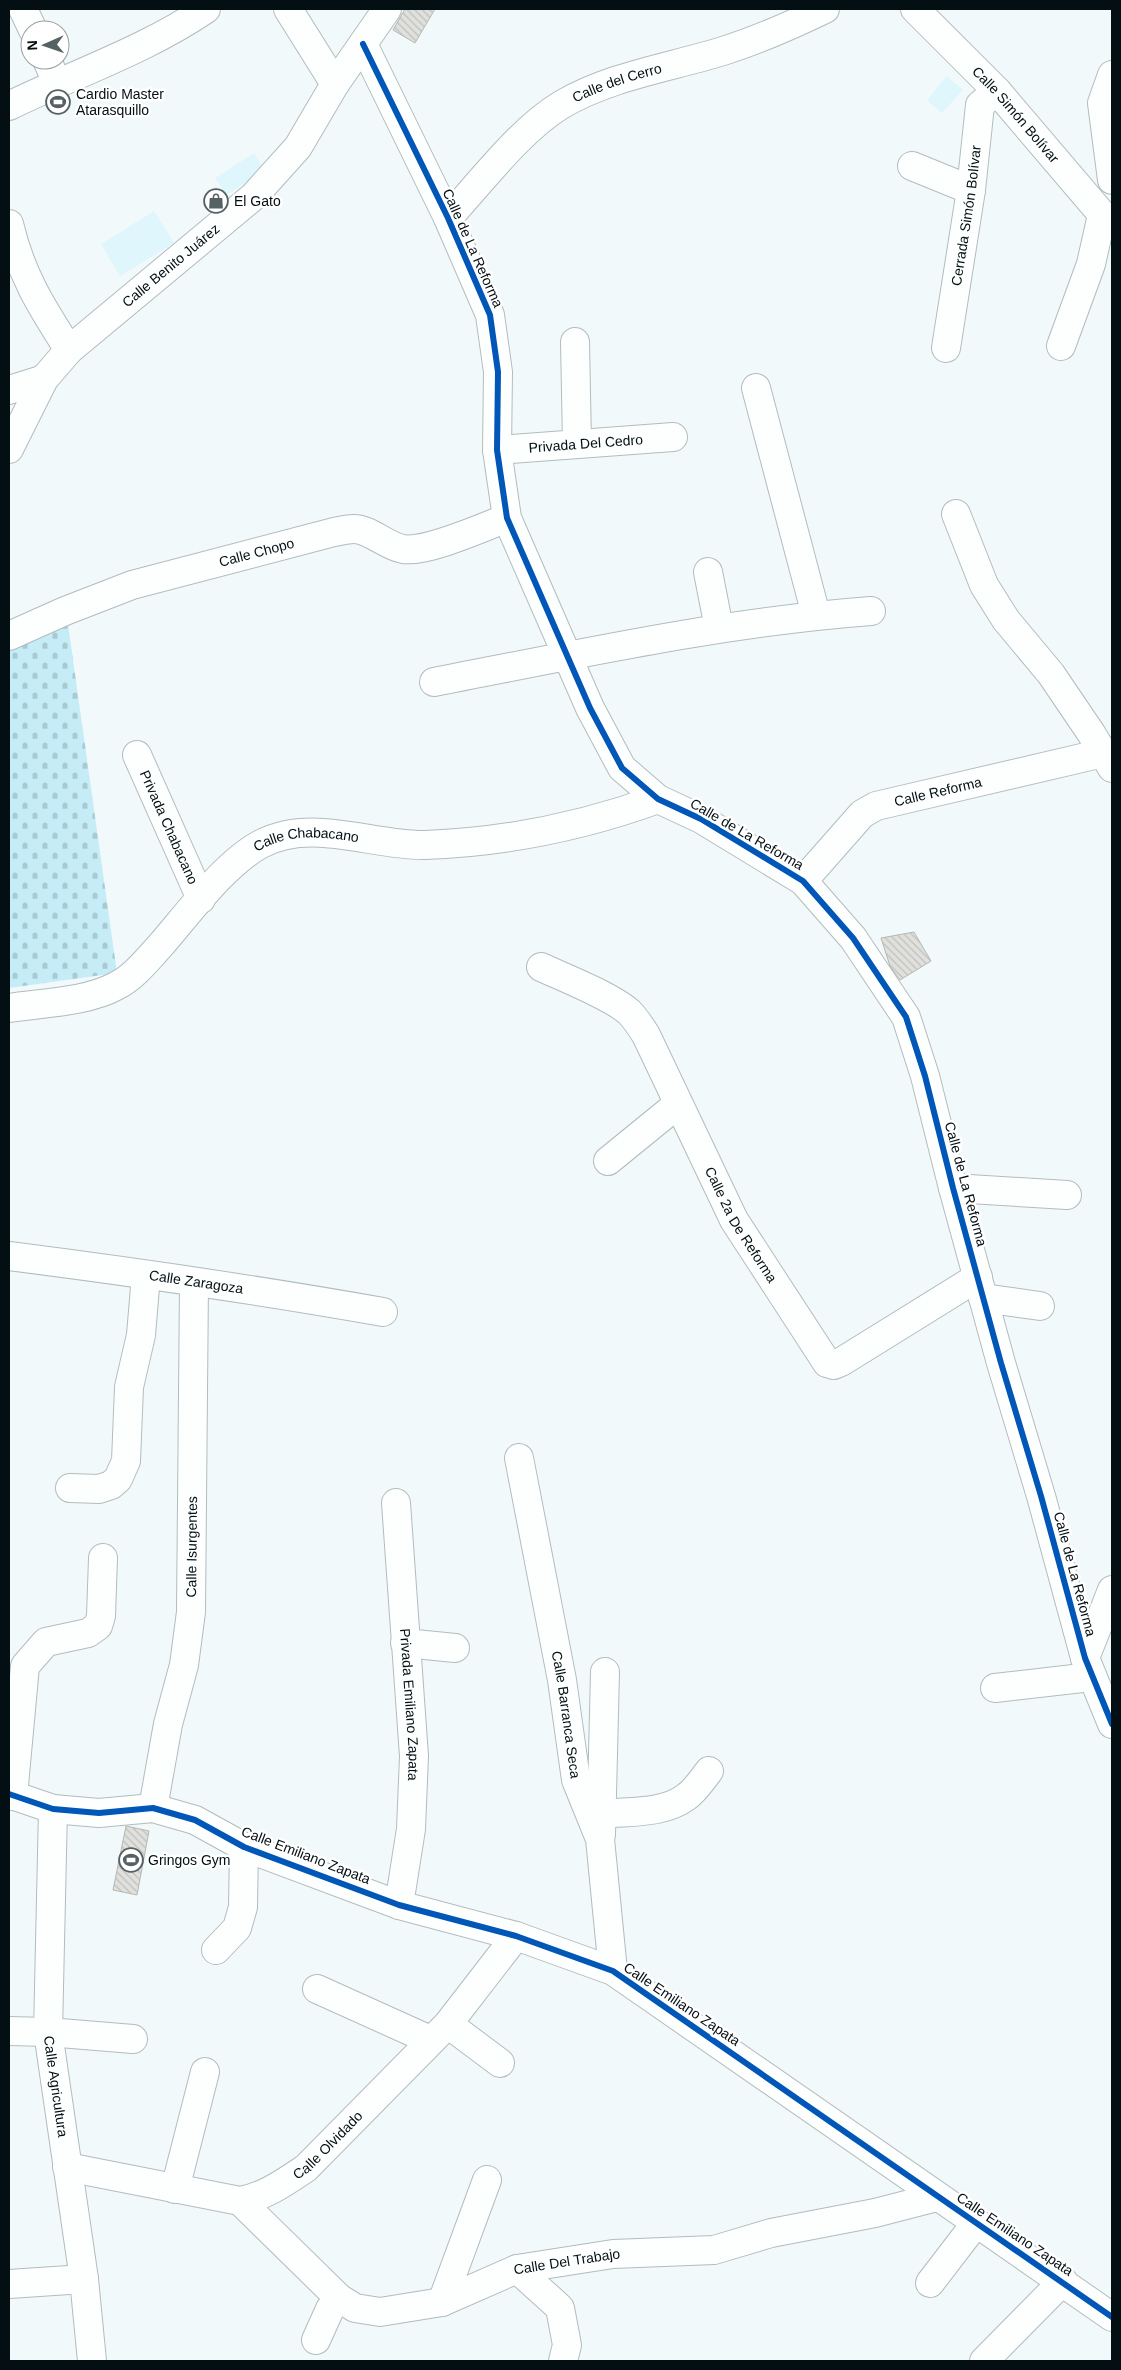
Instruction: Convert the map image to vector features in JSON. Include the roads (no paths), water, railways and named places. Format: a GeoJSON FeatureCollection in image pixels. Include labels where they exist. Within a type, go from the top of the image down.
{"type":"FeatureCollection","features":[{"type":"Feature","properties":{"kind":"street"},"geometry":{"type":"LineString","coordinates":[[9,106],[52,71],[110,60],[187,22],[206,9]]}},
{"type":"Feature","properties":{"kind":"street"},"geometry":{"type":"LineString","coordinates":[[288,9],[335,84]]}},
{"type":"Feature","properties":{"kind":"street","name":"Calle Benito Juárez"},"geometry":{"type":"LineString","coordinates":[[9,449],[44,379],[68,350],[254,196],[298,147],[335,84],[387,9]]}},
{"type":"Feature","properties":{"kind":"street","name":"Calle del Cerro"},"geometry":{"type":"LineString","coordinates":[[448,218],[525,133],[559,106],[594,87],[723,50],[789,26],[825,9]]}},
{"type":"Feature","properties":{"kind":"street","name":"Calle Simón Bolívar"},"geometry":{"type":"LineString","coordinates":[[915,9],[997,91],[1107,221]]}},
{"type":"Feature","properties":{"kind":"street","name":"Calle de La Reforma"},"geometry":{"type":"LineString","coordinates":[[364,44],[448,218],[490,316],[498,372],[497,450],[507,518],[590,708],[622,768],[658,799],[701,819],[803,881],[853,938],[906,1018],[925,1076],[1000,1363],[1041,1496],[1088,1668],[1112,1724]]}},
{"type":"Feature","properties":{"kind":"street"},"geometry":{"type":"LineString","coordinates":[[1112,75],[1102,103],[1112,180]]}},
{"type":"Feature","properties":{"kind":"street","name":"Cerrada Simón Bolívar"},"geometry":{"type":"LineString","coordinates":[[946,348],[971,190],[980,105],[997,91]]}},
{"type":"Feature","properties":{"kind":"street"},"geometry":{"type":"LineString","coordinates":[[912,166],[971,190]]}},
{"type":"Feature","properties":{"kind":"street"},"geometry":{"type":"LineString","coordinates":[[1061,346],[1107,221]]}},
{"type":"Feature","properties":{"kind":"street"},"geometry":{"type":"LineString","coordinates":[[9,224],[14,248],[32,292],[68,350]]}},
{"type":"Feature","properties":{"kind":"street"},"geometry":{"type":"LineString","coordinates":[[575,342],[577,443]]}},
{"type":"Feature","properties":{"kind":"street"},"geometry":{"type":"LineString","coordinates":[[9,390],[44,379]]}},
{"type":"Feature","properties":{"kind":"street"},"geometry":{"type":"LineString","coordinates":[[756,388],[816,615]]}},
{"type":"Feature","properties":{"kind":"street","name":"Privada Del Cedro"},"geometry":{"type":"LineString","coordinates":[[497,450],[673,437]]}},
{"type":"Feature","properties":{"kind":"street"},"geometry":{"type":"LineString","coordinates":[[956,514],[984,585],[1006,620],[1051,674],[1108,761]]}},
{"type":"Feature","properties":{"kind":"street","name":"Calle Chopo"},"geometry":{"type":"LineString","coordinates":[[9,636],[65,611],[132,586],[334,532],[355,529],[368,533],[386,544],[406,550],[426,547],[507,518]]}},
{"type":"Feature","properties":{"kind":"street"},"geometry":{"type":"LineString","coordinates":[[708,572],[719,628]]}},
{"type":"Feature","properties":{"kind":"street"},"geometry":{"type":"LineString","coordinates":[[434,682],[719,628],[816,615],[871,611]]}},
{"type":"Feature","properties":{"kind":"street","name":"Privada Chabacano"},"geometry":{"type":"LineString","coordinates":[[137,754],[201,899]]}},
{"type":"Feature","properties":{"kind":"street","name":"Calle Reforma"},"geometry":{"type":"LineString","coordinates":[[803,881],[862,814],[876,806],[1108,761]]}},
{"type":"Feature","properties":{"kind":"street","name":"Calle Chabacano"},"geometry":{"type":"LineString","coordinates":[[9,1008],[82,997],[116,986],[141,967],[236,862],[261,844],[284,836],[314,832],[424,845],[518,837],[571,827],[658,799]]}},
{"type":"Feature","properties":{"kind":"street","name":"Calle 2a De Reforma"},"geometry":{"type":"LineString","coordinates":[[541,966],[628,1012],[646,1035],[734,1220],[827,1363],[834,1365],[842,1362],[981,1287]]}},
{"type":"Feature","properties":{"kind":"street"},"geometry":{"type":"LineString","coordinates":[[608,1161],[678,1104]]}},
{"type":"Feature","properties":{"kind":"street"},"geometry":{"type":"LineString","coordinates":[[953,1188],[1067,1195]]}},
{"type":"Feature","properties":{"kind":"street","name":"Calle Zaragoza"},"geometry":{"type":"LineString","coordinates":[[9,1256],[194,1283],[236,1287],[383,1312]]}},
{"type":"Feature","properties":{"kind":"street"},"geometry":{"type":"LineString","coordinates":[[70,1488],[99,1489],[111,1485],[118,1479],[126,1461],[129,1387],[141,1335],[146,1275]]}},
{"type":"Feature","properties":{"kind":"street","name":"Calle Isurgentes"},"geometry":{"type":"LineString","coordinates":[[153,1808],[168,1724],[184,1665],[191,1612],[194,1283]]}},
{"type":"Feature","properties":{"kind":"street"},"geometry":{"type":"LineString","coordinates":[[981,1287],[1040,1306]]}},
{"type":"Feature","properties":{"kind":"street","name":"Calle Barranca Seca"},"geometry":{"type":"LineString","coordinates":[[519,1458],[562,1680],[576,1780],[601,1826],[613,1971]]}},
{"type":"Feature","properties":{"kind":"street","name":"Privada Emiliano Zapata"},"geometry":{"type":"LineString","coordinates":[[396,1503],[414,1756],[411,1829],[399,1905]]}},
{"type":"Feature","properties":{"kind":"street"},"geometry":{"type":"LineString","coordinates":[[11,1795],[25,1666],[46,1642],[88,1633],[98,1626],[101,1616],[103,1558]]}},
{"type":"Feature","properties":{"kind":"street"},"geometry":{"type":"LineString","coordinates":[[995,1688],[1088,1668],[1112,1590]]}},
{"type":"Feature","properties":{"kind":"street"},"geometry":{"type":"LineString","coordinates":[[405,1643],[455,1648]]}},
{"type":"Feature","properties":{"kind":"street"},"geometry":{"type":"LineString","coordinates":[[606,1672],[601,1826],[671,1805],[686,1798],[710,1771]]}},
{"type":"Feature","properties":{"kind":"street","name":"Calle Emiliano Zapata"},"geometry":{"type":"LineString","coordinates":[[11,1795],[53,1809],[99,1812],[153,1808],[195,1820],[244,1847],[399,1905],[516,1936],[613,1971],[937,2197],[1063,2281],[1112,2317]]}},
{"type":"Feature","properties":{"kind":"street","name":"Calle Agricultura"},"geometry":{"type":"LineString","coordinates":[[53,1809],[48,2032],[84,2279],[92,2361]]}},
{"type":"Feature","properties":{"kind":"street"},"geometry":{"type":"LineString","coordinates":[[216,1950],[237,1928],[243,1906],[244,1847]]}},
{"type":"Feature","properties":{"kind":"street","name":"Calle Olvidado"},"geometry":{"type":"LineString","coordinates":[[67,2167],[240,2201],[252,2199],[283,2184],[306,2168],[439,2032],[516,1936]]}},
{"type":"Feature","properties":{"kind":"street"},"geometry":{"type":"LineString","coordinates":[[317,1989],[439,2032],[500,2062]]}},
{"type":"Feature","properties":{"kind":"street"},"geometry":{"type":"LineString","coordinates":[[9,2031],[48,2032],[133,2039]]}},
{"type":"Feature","properties":{"kind":"street"},"geometry":{"type":"LineString","coordinates":[[175,2189],[205,2072]]}},
{"type":"Feature","properties":{"kind":"street"},"geometry":{"type":"LineString","coordinates":[[442,2302],[487,2180]]}},
{"type":"Feature","properties":{"kind":"street","name":"Calle Del Trabajo"},"geometry":{"type":"LineString","coordinates":[[240,2201],[339,2298],[355,2308],[380,2312],[442,2302],[517,2269],[613,2254],[714,2250],[771,2233],[875,2213],[937,2197]]}},
{"type":"Feature","properties":{"kind":"street"},"geometry":{"type":"LineString","coordinates":[[930,2283],[976,2223]]}},
{"type":"Feature","properties":{"kind":"street"},"geometry":{"type":"LineString","coordinates":[[517,2269],[560,2308],[567,2345],[563,2361]]}},
{"type":"Feature","properties":{"kind":"street"},"geometry":{"type":"LineString","coordinates":[[9,2284],[84,2279]]}},
{"type":"Feature","properties":{"kind":"street"},"geometry":{"type":"LineString","coordinates":[[984,2361],[1063,2281]]}},
{"type":"Feature","properties":{"kind":"street"},"geometry":{"type":"LineString","coordinates":[[316,2340],[330,2309],[339,2298]]}},
{"type":"Feature","properties":{"kind":"place","name":"Cardio Master Atarasquillo"},"geometry":{"type":"Point","coordinates":[58,102]}},
{"type":"Feature","properties":{"kind":"place","name":"El Gato"},"geometry":{"type":"Point","coordinates":[216,201]}},
{"type":"Feature","properties":{"kind":"place","name":"Gringos Gym"},"geometry":{"type":"Point","coordinates":[131,1860]}}]}
